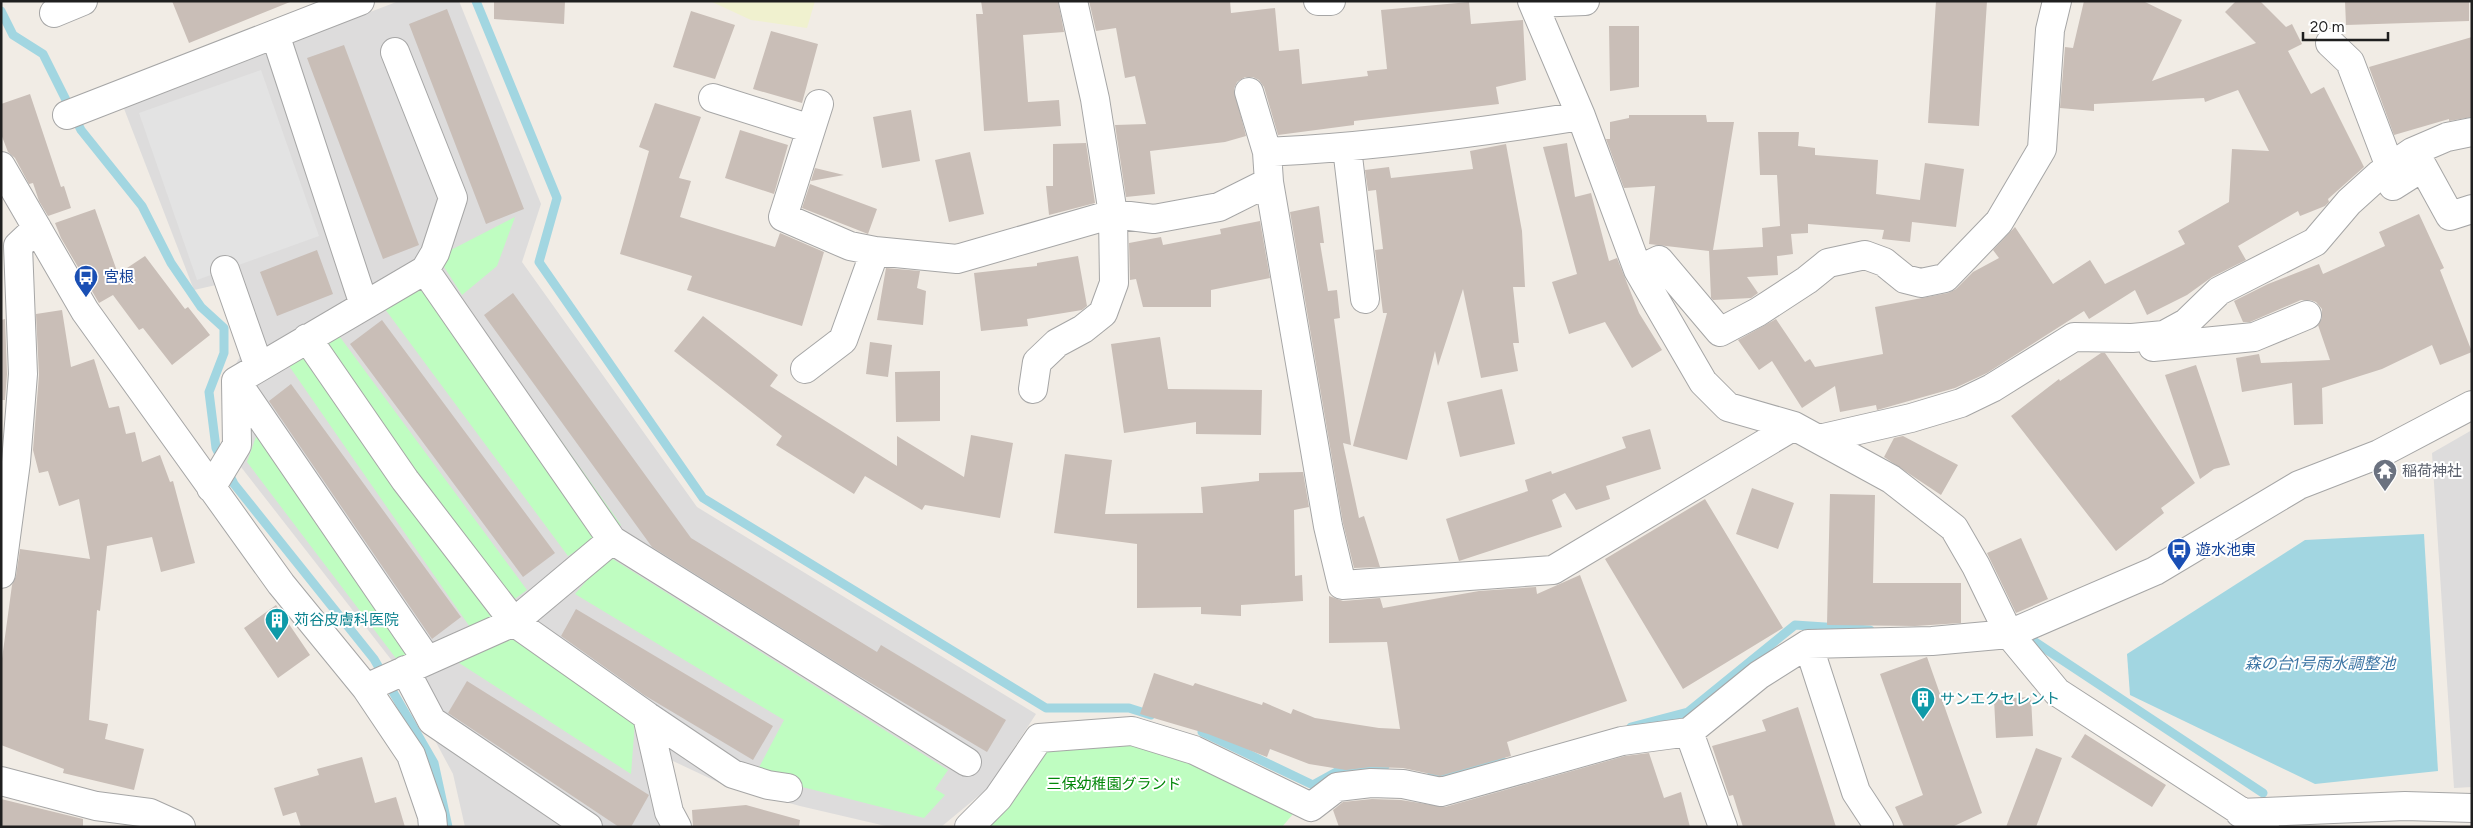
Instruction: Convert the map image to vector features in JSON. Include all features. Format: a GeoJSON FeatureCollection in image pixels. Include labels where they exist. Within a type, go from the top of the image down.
{"type":"FeatureCollection","features":[{"type":"Feature","properties":{"kind":"street"},"geometry":{"type":"LineString","coordinates":[[54,13],[83,1]]}},
{"type":"Feature","properties":{"kind":"street"},"geometry":{"type":"LineString","coordinates":[[67,115],[360,1]]}},
{"type":"Feature","properties":{"kind":"street"},"geometry":{"type":"LineString","coordinates":[[1034,389],[1037,362],[1057,342],[1083,329],[1103,313],[1114,283],[1113,214],[1095,98],[1073,1]]}},
{"type":"Feature","properties":{"kind":"street"},"geometry":{"type":"LineString","coordinates":[[1318,1],[1331,1]]}},
{"type":"Feature","properties":{"kind":"street"},"geometry":{"type":"LineString","coordinates":[[1585,1],[1532,2],[1581,116],[1638,270],[1704,382],[1728,407],[1794,426],[1891,479],[1954,528],[1976,566],[2009,634],[2057,692],[2240,813],[2265,827]]}},
{"type":"Feature","properties":{"kind":"street"},"geometry":{"type":"LineString","coordinates":[[1638,270],[1659,260],[1720,332],[1758,312],[1807,280],[1828,263],[1865,255],[1884,262],[1905,279],[1921,283],[1945,278],[1999,222],[2042,149],[2050,30],[2057,1]]}},
{"type":"Feature","properties":{"kind":"street"},"geometry":{"type":"LineString","coordinates":[[276,34],[364,305]]}},
{"type":"Feature","properties":{"kind":"street"},"geometry":{"type":"LineString","coordinates":[[2330,43],[2350,62],[2390,167]]}},
{"type":"Feature","properties":{"kind":"street"},"geometry":{"type":"LineString","coordinates":[[236,381],[425,270],[435,253],[453,198],[395,52]]}},
{"type":"Feature","properties":{"kind":"street"},"geometry":{"type":"LineString","coordinates":[[1249,92],[1267,152],[1269,182],[1328,526],[1342,585],[1554,570],[1794,426]]}},
{"type":"Feature","properties":{"kind":"street"},"geometry":{"type":"LineString","coordinates":[[713,98],[815,116],[783,217],[850,246],[875,251],[957,259],[1113,214],[1154,219],[1219,207],[1269,182]]}},
{"type":"Feature","properties":{"kind":"street"},"geometry":{"type":"LineString","coordinates":[[1267,152],[1347,148],[1473,133],[1581,116]]}},
{"type":"Feature","properties":{"kind":"street"},"geometry":{"type":"LineString","coordinates":[[1819,439],[1911,418],[1961,403],[1992,388],[2074,337],[2114,338],[2164,335],[2186,323],[2219,291],[2315,242],[2349,202],[2390,167],[2412,152],[2438,141],[2472,132]]}},
{"type":"Feature","properties":{"kind":"street"},"geometry":{"type":"LineString","coordinates":[[1347,148],[1365,299]]}},
{"type":"Feature","properties":{"kind":"street"},"geometry":{"type":"LineString","coordinates":[[1,166],[86,311],[281,584],[366,688],[411,755],[432,816],[433,827]]}},
{"type":"Feature","properties":{"kind":"street"},"geometry":{"type":"LineString","coordinates":[[2315,242],[2327,244],[2381,194],[2423,167],[2450,216],[2472,208]]}},
{"type":"Feature","properties":{"kind":"street"},"geometry":{"type":"LineString","coordinates":[[1,574],[5,513],[16,462],[23,374],[18,246],[37,228]]}},
{"type":"Feature","properties":{"kind":"street"},"geometry":{"type":"LineString","coordinates":[[805,369],[843,340],[875,251]]}},
{"type":"Feature","properties":{"kind":"street"},"geometry":{"type":"LineString","coordinates":[[225,270],[259,367]]}},
{"type":"Feature","properties":{"kind":"street"},"geometry":{"type":"LineString","coordinates":[[425,270],[612,540],[967,762]]}},
{"type":"Feature","properties":{"kind":"street"},"geometry":{"type":"LineString","coordinates":[[2114,338],[2129,350],[2254,337],[2307,315]]}},
{"type":"Feature","properties":{"kind":"street"},"geometry":{"type":"LineString","coordinates":[[307,338],[405,480],[514,622],[733,774],[768,785],[788,788]]}},
{"type":"Feature","properties":{"kind":"street"},"geometry":{"type":"LineString","coordinates":[[211,488],[237,444],[236,381]]}},
{"type":"Feature","properties":{"kind":"street"},"geometry":{"type":"LineString","coordinates":[[236,381],[416,665],[432,721],[588,827]]}},
{"type":"Feature","properties":{"kind":"street"},"geometry":{"type":"LineString","coordinates":[[969,827],[998,798],[1040,738],[1132,731],[1194,750],[1311,807],[1337,787],[1371,783],[1403,784],[1441,792],[1473,781],[1622,741],[1689,732],[1759,675],[1808,644],[1932,641],[2009,634],[2155,572],[2299,485],[2379,454],[2472,405]]}},
{"type":"Feature","properties":{"kind":"street"},"geometry":{"type":"LineString","coordinates":[[366,688],[514,622],[612,540]]}},
{"type":"Feature","properties":{"kind":"street"},"geometry":{"type":"LineString","coordinates":[[1808,644],[1856,792],[1880,827]]}},
{"type":"Feature","properties":{"kind":"street"},"geometry":{"type":"LineString","coordinates":[[647,716],[669,812],[677,827]]}},
{"type":"Feature","properties":{"kind":"street"},"geometry":{"type":"LineString","coordinates":[[1689,732],[1723,827]]}},
{"type":"Feature","properties":{"kind":"street"},"geometry":{"type":"LineString","coordinates":[[1,781],[96,806],[150,813],[181,827]]}},
{"type":"Feature","properties":{"kind":"street"},"geometry":{"type":"LineString","coordinates":[[2240,813],[2406,806],[2472,808]]}},
{"type":"Feature","properties":{"kind":"shaded area"},"geometry":{"type":"Polygon","coordinates":[[[399,1],[459,1],[541,204],[522,262],[697,507],[1036,714],[988,788],[941,827],[890,827],[800,806],[724,785],[641,746],[666,827],[465,827],[453,774],[393,662],[241,467],[223,387],[242,353],[216,285],[194,290],[123,106],[399,1]]]}},
{"type":"Feature","properties":{"kind":"shaded area"},"geometry":{"type":"Polygon","coordinates":[[[261,70],[319,236],[197,280],[139,113],[261,70]]]}},
{"type":"Feature","properties":{"kind":"shaded area"},"geometry":{"type":"Polygon","coordinates":[[[2472,430],[2472,787],[2454,788],[2432,453],[2472,430]]]}},
{"type":"Feature","properties":{"kind":"green space"},"geometry":{"type":"Polygon","coordinates":[[[710,1],[815,1],[807,28],[751,20],[710,1]]]}},
{"type":"Feature","properties":{"kind":"green space"},"geometry":{"type":"Polygon","coordinates":[[[515,217],[497,266],[462,295],[441,262],[445,253],[515,217]]]}},
{"type":"Feature","properties":{"kind":"green space"},"geometry":{"type":"Polygon","coordinates":[[[440,270],[621,525],[568,556],[382,305],[440,270]]]}},
{"type":"Feature","properties":{"kind":"green space"},"geometry":{"type":"Polygon","coordinates":[[[337,333],[527,590],[472,630],[287,363],[337,333]]]}},
{"type":"Feature","properties":{"kind":"green space"},"geometry":{"type":"Polygon","coordinates":[[[258,431],[414,655],[401,665],[247,462],[258,431]]]}},
{"type":"Feature","properties":{"kind":"green space"},"geometry":{"type":"Polygon","coordinates":[[[608,556],[948,770],[935,789],[945,795],[924,818],[755,775],[784,720],[575,594],[608,556]]]}},
{"type":"Feature","properties":{"kind":"green space"},"geometry":{"type":"Polygon","coordinates":[[[512,635],[635,722],[631,774],[456,661],[512,635]]]}},
{"type":"Feature","properties":{"kind":"green space","name":"三保幼稚園グランド"},"geometry":{"type":"Polygon","coordinates":[[[1134,741],[1298,808],[1282,827],[983,827],[1047,745],[1134,741]]]}},
{"type":"Feature","properties":{"kind":"water","name":"森の台1号雨水調整池"},"geometry":{"type":"Polygon","coordinates":[[[2424,534],[2438,771],[2315,784],[2130,695],[2127,654],[2305,540],[2424,534]]]}},
{"type":"Feature","properties":{"kind":"building"},"geometry":{"type":"Polygon","coordinates":[[[172,1],[290,1],[290,2],[189,43],[172,1]]]}},
{"type":"Feature","properties":{"kind":"building"},"geometry":{"type":"Polygon","coordinates":[[[494,1],[565,1],[564,24],[494,19],[494,1]]]}},
{"type":"Feature","properties":{"kind":"building"},"geometry":{"type":"Polygon","coordinates":[[[981,1],[1058,1],[1064,32],[1023,35],[1028,102],[1059,100],[1061,126],[984,131],[976,14],[983,14],[981,1]]]}},
{"type":"Feature","properties":{"kind":"building"},"geometry":{"type":"Polygon","coordinates":[[[1089,1],[1230,1],[1231,13],[1275,8],[1279,51],[1299,49],[1302,84],[1368,76],[1367,71],[1387,69],[1381,10],[1469,2],[1471,24],[1523,20],[1526,80],[1496,87],[1499,104],[1354,121],[1354,125],[1278,135],[1264,87],[1259,80],[1253,77],[1245,77],[1237,82],[1234,89],[1246,136],[1225,142],[1150,151],[1155,194],[1126,197],[1115,125],[1146,124],[1135,76],[1125,78],[1116,28],[1096,31],[1089,1]]]}},
{"type":"Feature","properties":{"kind":"building"},"geometry":{"type":"Polygon","coordinates":[[[1936,1],[1987,1],[1979,126],[1928,123],[1936,1]]]}},
{"type":"Feature","properties":{"kind":"building"},"geometry":{"type":"Polygon","coordinates":[[[2084,1],[2143,1],[2182,20],[2152,81],[2256,43],[2225,12],[2236,1],[2260,1],[2286,27],[2292,24],[2302,44],[2288,51],[2311,94],[2324,87],[2364,167],[2328,199],[2329,202],[2325,206],[2300,216],[2298,211],[2238,246],[2246,260],[2212,277],[2187,295],[2147,315],[2135,290],[2089,319],[2084,311],[1987,373],[1955,388],[1877,410],[1876,405],[1840,412],[1835,386],[1802,408],[1772,361],[1759,370],[1738,340],[1776,319],[1805,362],[1810,359],[1815,367],[1883,354],[1875,307],[1948,293],[1956,289],[1973,272],[1999,258],[1993,250],[2015,227],[2053,284],[2090,260],[2105,284],[2185,244],[2178,231],[2229,202],[2232,149],[2269,151],[2238,90],[2205,102],[2204,98],[2094,104],[2094,111],[2060,108],[2065,47],[2073,48],[2084,1]]]}},
{"type":"Feature","properties":{"kind":"building"},"geometry":{"type":"Polygon","coordinates":[[[2345,1],[2469,1],[2469,21],[2346,25],[2345,1]]]}},
{"type":"Feature","properties":{"kind":"building"},"geometry":{"type":"Polygon","coordinates":[[[447,9],[524,209],[486,224],[409,24],[447,9]]]}},
{"type":"Feature","properties":{"kind":"building"},"geometry":{"type":"Polygon","coordinates":[[[691,11],[735,25],[715,79],[673,67],[691,11]]]}},
{"type":"Feature","properties":{"kind":"building"},"geometry":{"type":"Polygon","coordinates":[[[1609,26],[1639,26],[1639,87],[1610,91],[1609,26]]]}},
{"type":"Feature","properties":{"kind":"building"},"geometry":{"type":"Polygon","coordinates":[[[771,31],[818,44],[802,103],[753,89],[771,31]]]}},
{"type":"Feature","properties":{"kind":"building"},"geometry":{"type":"Polygon","coordinates":[[[2472,37],[2472,117],[2449,121],[2449,119],[2394,135],[2369,67],[2472,37]]]}},
{"type":"Feature","properties":{"kind":"building"},"geometry":{"type":"Polygon","coordinates":[[[344,45],[419,245],[383,259],[307,58],[344,45]]]}},
{"type":"Feature","properties":{"kind":"building"},"geometry":{"type":"Polygon","coordinates":[[[30,94],[61,187],[64,186],[71,208],[48,216],[39,201],[33,183],[29,184],[15,158],[8,152],[1,134],[1,104],[30,94]]]}},
{"type":"Feature","properties":{"kind":"building"},"geometry":{"type":"Polygon","coordinates":[[[655,103],[701,117],[679,178],[691,181],[680,217],[775,247],[780,233],[824,252],[802,326],[687,290],[692,276],[620,254],[649,151],[639,147],[655,103]]]}},
{"type":"Feature","properties":{"kind":"building"},"geometry":{"type":"Polygon","coordinates":[[[911,110],[920,161],[882,168],[873,117],[911,110]]]}},
{"type":"Feature","properties":{"kind":"building"},"geometry":{"type":"Polygon","coordinates":[[[1629,115],[1706,115],[1707,122],[1734,122],[1713,250],[1763,247],[1762,228],[1780,226],[1777,175],[1760,175],[1758,132],[1799,132],[1798,146],[1815,148],[1815,155],[1878,160],[1876,194],[1920,200],[1925,163],[1964,169],[1956,227],[1912,222],[1910,242],[1882,239],[1884,230],[1808,224],[1808,233],[1791,234],[1793,254],[1777,256],[1778,275],[1747,277],[1758,293],[1751,298],[1713,300],[1711,298],[1709,251],[1649,244],[1655,186],[1624,188],[1606,139],[1610,139],[1610,122],[1629,118],[1629,115]]]}},
{"type":"Feature","properties":{"kind":"building"},"geometry":{"type":"Polygon","coordinates":[[[740,130],[788,145],[774,194],[725,178],[740,130]]]}},
{"type":"Feature","properties":{"kind":"building"},"geometry":{"type":"Polygon","coordinates":[[[1086,143],[1095,203],[1049,215],[1046,186],[1053,186],[1053,144],[1086,143]]]}},
{"type":"Feature","properties":{"kind":"building"},"geometry":{"type":"Polygon","coordinates":[[[1567,143],[1575,197],[1591,193],[1609,261],[1617,258],[1639,313],[1662,350],[1632,368],[1605,322],[1569,334],[1552,282],[1577,274],[1543,147],[1567,143]]]}},
{"type":"Feature","properties":{"kind":"building"},"geometry":{"type":"Polygon","coordinates":[[[1506,144],[1522,231],[1525,287],[1513,287],[1519,343],[1513,343],[1518,371],[1481,378],[1463,289],[1438,366],[1435,351],[1407,460],[1353,446],[1387,313],[1383,313],[1375,250],[1383,249],[1376,190],[1368,191],[1365,170],[1389,167],[1391,178],[1473,169],[1470,151],[1506,144]]]}},
{"type":"Feature","properties":{"kind":"building"},"geometry":{"type":"Polygon","coordinates":[[[970,152],[984,214],[949,222],[935,160],[970,152]]]}},
{"type":"Feature","properties":{"kind":"building"},"geometry":{"type":"Polygon","coordinates":[[[815,168],[844,175],[811,181],[815,168]]]}},
{"type":"Feature","properties":{"kind":"building"},"geometry":{"type":"Polygon","coordinates":[[[810,184],[877,209],[868,234],[802,208],[810,184]]]}},
{"type":"Feature","properties":{"kind":"building"},"geometry":{"type":"Polygon","coordinates":[[[1319,206],[1324,243],[1320,243],[1328,291],[1337,290],[1340,318],[1334,319],[1351,445],[1343,443],[1359,518],[1364,516],[1380,567],[1354,568],[1343,523],[1290,212],[1319,206]]]}},
{"type":"Feature","properties":{"kind":"building"},"geometry":{"type":"Polygon","coordinates":[[[95,209],[118,274],[145,256],[185,309],[188,307],[210,335],[172,365],[143,328],[139,330],[113,295],[99,303],[61,238],[55,223],[95,209]]]}},
{"type":"Feature","properties":{"kind":"building"},"geometry":{"type":"Polygon","coordinates":[[[2419,214],[2444,268],[2440,270],[2472,352],[2440,365],[2432,345],[2382,369],[2322,388],[2323,424],[2294,425],[2292,383],[2242,392],[2236,358],[2259,354],[2261,363],[2330,360],[2318,325],[2322,318],[2322,309],[2316,302],[2301,300],[2250,322],[2243,322],[2234,301],[2268,284],[2319,264],[2323,274],[2385,246],[2379,232],[2419,214]]]}},
{"type":"Feature","properties":{"kind":"building"},"geometry":{"type":"Polygon","coordinates":[[[1260,221],[1270,278],[1211,290],[1211,307],[1143,307],[1136,279],[1130,280],[1129,243],[1161,237],[1163,245],[1221,234],[1220,229],[1260,221]]]}},
{"type":"Feature","properties":{"kind":"building"},"geometry":{"type":"Polygon","coordinates":[[[317,250],[333,294],[277,316],[260,272],[317,250]]]}},
{"type":"Feature","properties":{"kind":"building"},"geometry":{"type":"Polygon","coordinates":[[[1078,256],[1087,306],[1082,310],[1027,319],[1028,326],[981,331],[974,273],[1037,266],[1037,263],[1078,256]]]}},
{"type":"Feature","properties":{"kind":"building"},"geometry":{"type":"Polygon","coordinates":[[[886,268],[920,271],[917,288],[926,291],[923,325],[877,320],[886,268]]]}},
{"type":"Feature","properties":{"kind":"building"},"geometry":{"type":"Polygon","coordinates":[[[513,293],[691,538],[877,652],[881,645],[1006,720],[987,752],[852,672],[652,547],[484,315],[513,293]]]}},
{"type":"Feature","properties":{"kind":"building"},"geometry":{"type":"Polygon","coordinates":[[[62,310],[71,367],[94,359],[109,408],[119,406],[126,434],[135,432],[142,462],[160,455],[170,482],[173,481],[195,563],[161,572],[152,537],[107,546],[100,611],[97,610],[89,720],[108,724],[105,739],[144,749],[134,790],[63,773],[64,769],[1,745],[1,666],[12,585],[16,576],[20,549],[90,559],[79,499],[59,506],[48,471],[39,473],[33,450],[39,375],[36,314],[62,310]]]}},
{"type":"Feature","properties":{"kind":"building"},"geometry":{"type":"Polygon","coordinates":[[[703,316],[778,375],[770,386],[897,466],[897,436],[964,477],[971,435],[1013,443],[1000,518],[925,505],[922,510],[865,476],[854,494],[776,445],[782,436],[674,351],[703,316]]]}},
{"type":"Feature","properties":{"kind":"building"},"geometry":{"type":"Polygon","coordinates":[[[5,319],[7,374],[5,400],[1,400],[1,320],[5,319]]]}},
{"type":"Feature","properties":{"kind":"building"},"geometry":{"type":"Polygon","coordinates":[[[382,320],[555,553],[523,577],[350,344],[382,320]]]}},
{"type":"Feature","properties":{"kind":"building"},"geometry":{"type":"Polygon","coordinates":[[[1160,337],[1168,389],[1262,390],[1261,435],[1196,434],[1196,422],[1124,433],[1111,344],[1160,337]]]}},
{"type":"Feature","properties":{"kind":"building"},"geometry":{"type":"Polygon","coordinates":[[[870,342],[892,345],[888,377],[866,374],[870,342]]]}},
{"type":"Feature","properties":{"kind":"building"},"geometry":{"type":"Polygon","coordinates":[[[2101,353],[2105,353],[2195,483],[2161,508],[2164,513],[2116,551],[2011,416],[2059,379],[2060,381],[2101,353]]]}},
{"type":"Feature","properties":{"kind":"building"},"geometry":{"type":"Polygon","coordinates":[[[2196,365],[2230,465],[2214,469],[2200,479],[2165,375],[2196,365]]]}},
{"type":"Feature","properties":{"kind":"building"},"geometry":{"type":"Polygon","coordinates":[[[940,371],[940,421],[896,422],[895,372],[940,371]]]}},
{"type":"Feature","properties":{"kind":"building"},"geometry":{"type":"Polygon","coordinates":[[[291,384],[461,617],[432,639],[269,401],[291,384]]]}},
{"type":"Feature","properties":{"kind":"building"},"geometry":{"type":"Polygon","coordinates":[[[1502,389],[1515,444],[1460,457],[1447,402],[1502,389]]]}},
{"type":"Feature","properties":{"kind":"building"},"geometry":{"type":"Polygon","coordinates":[[[1650,429],[1661,469],[1606,486],[1610,499],[1576,510],[1565,493],[1552,500],[1562,527],[1459,561],[1446,519],[1528,491],[1525,480],[1551,471],[1552,474],[1626,448],[1622,437],[1650,429]]]}},
{"type":"Feature","properties":{"kind":"building"},"geometry":{"type":"Polygon","coordinates":[[[1903,436],[1958,465],[1941,495],[1884,457],[1894,438],[1903,436]]]}},
{"type":"Feature","properties":{"kind":"building"},"geometry":{"type":"Polygon","coordinates":[[[1065,454],[1112,460],[1105,514],[1203,513],[1201,487],[1259,481],[1259,473],[1303,472],[1309,507],[1294,510],[1295,576],[1302,575],[1303,601],[1241,605],[1241,616],[1201,614],[1201,607],[1137,608],[1137,544],[1054,533],[1065,454]]]}},
{"type":"Feature","properties":{"kind":"building"},"geometry":{"type":"Polygon","coordinates":[[[1752,488],[1794,503],[1778,549],[1736,534],[1752,488]]]}},
{"type":"Feature","properties":{"kind":"building"},"geometry":{"type":"Polygon","coordinates":[[[1830,494],[1875,495],[1873,583],[1961,583],[1961,623],[1915,626],[1827,625],[1830,494]]]}},
{"type":"Feature","properties":{"kind":"building"},"geometry":{"type":"Polygon","coordinates":[[[1705,499],[1783,628],[1683,689],[1605,559],[1705,499]]]}},
{"type":"Feature","properties":{"kind":"building"},"geometry":{"type":"Polygon","coordinates":[[[2021,538],[2048,599],[2016,613],[1987,553],[2021,538]]]}},
{"type":"Feature","properties":{"kind":"building"},"geometry":{"type":"Polygon","coordinates":[[[1580,575],[1627,701],[1507,742],[1511,756],[1440,776],[1403,768],[1371,767],[1346,770],[1309,764],[1270,749],[1267,757],[1208,734],[1140,714],[1154,673],[1193,686],[1195,683],[1262,705],[1263,702],[1291,714],[1293,709],[1315,718],[1379,728],[1400,729],[1387,642],[1329,643],[1329,596],[1343,601],[1380,598],[1383,608],[1479,591],[1536,587],[1537,594],[1580,575]]]}},
{"type":"Feature","properties":{"kind":"building","name":"苅谷皮膚科医院"},"geometry":{"type":"Polygon","coordinates":[[[276,605],[310,655],[278,678],[244,628],[276,605]]]}},
{"type":"Feature","properties":{"kind":"building"},"geometry":{"type":"Polygon","coordinates":[[[576,609],[773,726],[753,760],[644,695],[561,636],[576,609]]]}},
{"type":"Feature","properties":{"kind":"building","name":"サンエクセレント"},"geometry":{"type":"Polygon","coordinates":[[[1927,657],[1982,813],[1952,827],[1904,827],[1895,807],[1923,795],[1880,674],[1927,657]]]}},
{"type":"Feature","properties":{"kind":"building"},"geometry":{"type":"Polygon","coordinates":[[[467,681],[649,795],[631,827],[619,827],[448,713],[467,681]]]}},
{"type":"Feature","properties":{"kind":"building"},"geometry":{"type":"Polygon","coordinates":[[[2031,697],[2033,736],[1996,738],[1994,699],[2031,697]]]}},
{"type":"Feature","properties":{"kind":"building"},"geometry":{"type":"Polygon","coordinates":[[[1798,707],[1836,827],[1743,827],[1733,795],[1729,796],[1712,746],[1766,731],[1762,720],[1798,707]]]}},
{"type":"Feature","properties":{"kind":"building"},"geometry":{"type":"Polygon","coordinates":[[[2085,734],[2166,785],[2152,807],[2071,757],[2085,734]]]}},
{"type":"Feature","properties":{"kind":"building"},"geometry":{"type":"Polygon","coordinates":[[[2036,748],[2062,758],[2036,827],[2006,827],[2036,748]]]}},
{"type":"Feature","properties":{"kind":"building"},"geometry":{"type":"Polygon","coordinates":[[[1649,753],[1664,798],[1681,792],[1690,827],[1339,827],[1333,810],[1343,802],[1372,799],[1401,800],[1445,807],[1625,756],[1649,753]]]}},
{"type":"Feature","properties":{"kind":"building"},"geometry":{"type":"Polygon","coordinates":[[[362,757],[375,803],[396,797],[405,827],[301,827],[296,812],[283,816],[274,788],[319,775],[317,769],[362,757]]]}},
{"type":"Feature","properties":{"kind":"building"},"geometry":{"type":"Polygon","coordinates":[[[1,799],[83,819],[83,827],[1,827],[1,799]]]}},
{"type":"Feature","properties":{"kind":"building"},"geometry":{"type":"Polygon","coordinates":[[[746,805],[800,820],[799,827],[693,827],[692,810],[746,805]]]}},
{"type":"Feature","properties":{"kind":"waterway"},"geometry":{"type":"LineString","coordinates":[[476,1],[557,198],[539,262],[703,498],[1046,708],[1129,708],[1151,715]]}},
{"type":"Feature","properties":{"kind":"waterway"},"geometry":{"type":"LineString","coordinates":[[1,11],[13,35],[43,54],[81,130],[142,206],[171,263],[201,307],[224,328],[224,353],[209,392],[216,448],[234,484],[374,659],[434,763],[448,827]]}},
{"type":"Feature","properties":{"kind":"waterway"},"geometry":{"type":"LineString","coordinates":[[1631,727],[1688,712],[1795,625],[1870,630]]}},
{"type":"Feature","properties":{"kind":"waterway"},"geometry":{"type":"LineString","coordinates":[[2029,638],[2263,793]]}},
{"type":"Feature","properties":{"kind":"waterway"},"geometry":{"type":"LineString","coordinates":[[1202,732],[1313,785],[1342,769],[1385,766]]}},
{"type":"Feature","properties":{"kind":"waterway"},"geometry":{"type":"LineString","coordinates":[[1432,773],[1444,776],[1502,761]]}},
{"type":"Feature","properties":{"kind":"place","name":"宮根"},"geometry":{"type":"Point","coordinates":[86,298]}},
{"type":"Feature","properties":{"kind":"place","name":"稲荷神社"},"geometry":{"type":"Point","coordinates":[2385,492]}},
{"type":"Feature","properties":{"kind":"place","name":"遊水池東"},"geometry":{"type":"Point","coordinates":[2179,571]}},
{"type":"Feature","properties":{"kind":"place","name":"苅谷皮膚科医院"},"geometry":{"type":"Point","coordinates":[277,641]}},
{"type":"Feature","properties":{"kind":"place","name":"サンエクセレント"},"geometry":{"type":"Point","coordinates":[1923,720]}}]}
